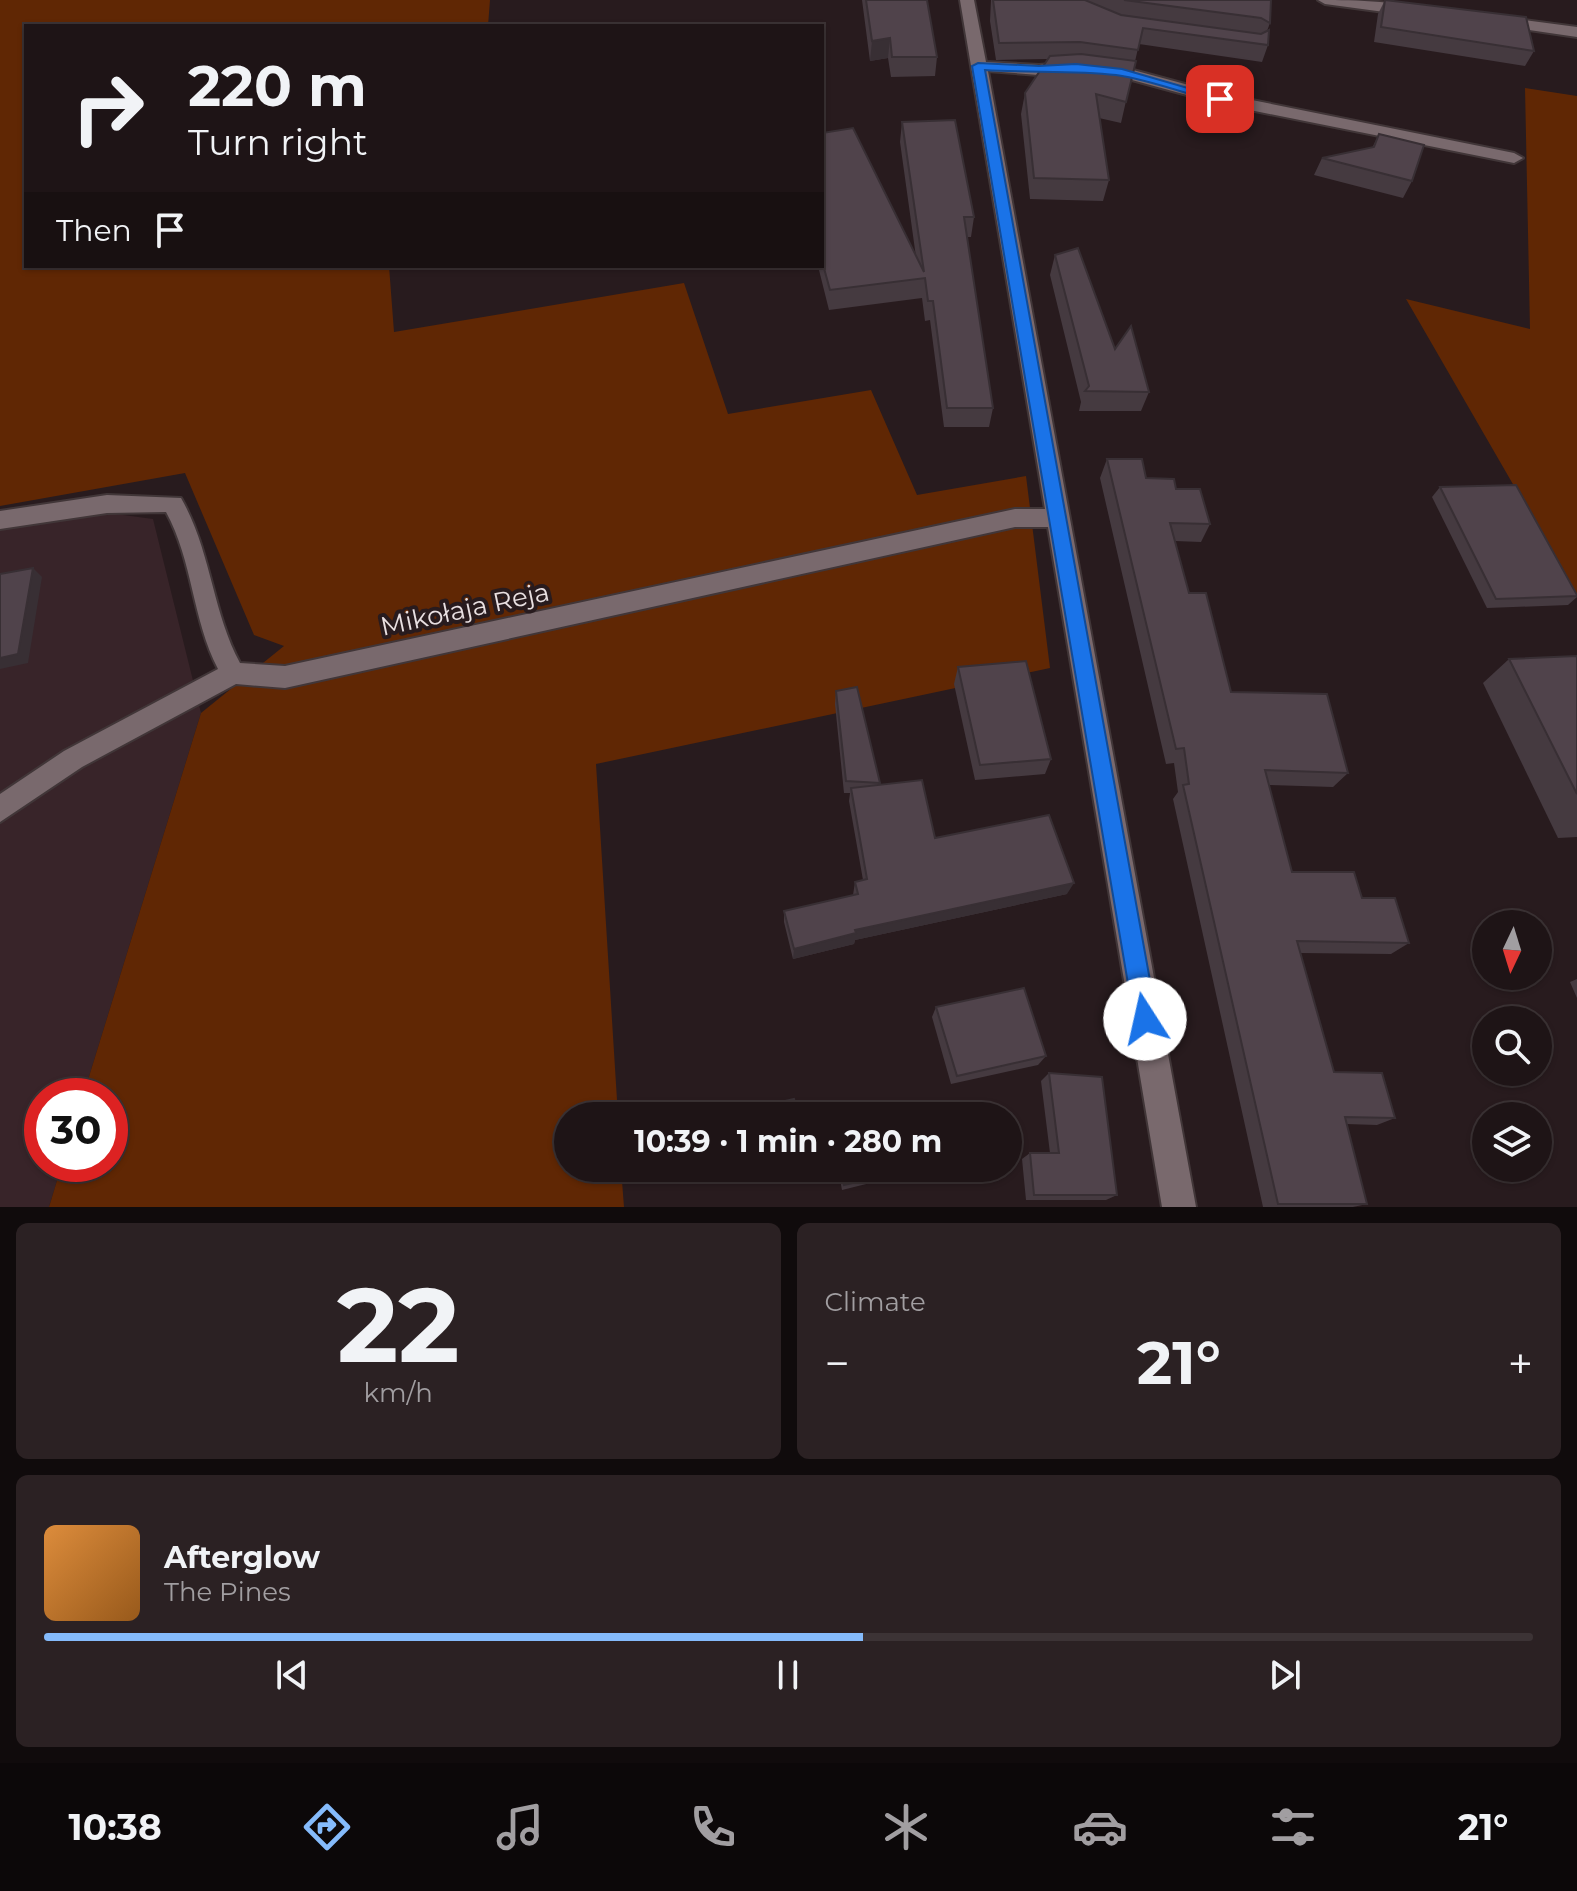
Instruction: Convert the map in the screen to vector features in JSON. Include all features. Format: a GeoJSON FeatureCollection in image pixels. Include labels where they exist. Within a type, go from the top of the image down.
{"type":"FeatureCollection","features":[{"type":"Feature","properties":{"kind":"street"},"geometry":{"type":"LineString","coordinates":[[967,0],[1179,1207]]}},
{"type":"Feature","properties":{"kind":"street"},"geometry":{"type":"LineString","coordinates":[[1325,0],[1436,14]]}},
{"type":"Feature","properties":{"kind":"street"},"geometry":{"type":"LineString","coordinates":[[1483,20],[1577,32]]}},
{"type":"Feature","properties":{"kind":"street"},"geometry":{"type":"LineString","coordinates":[[978,66],[1039,70],[1076,67],[1122,72],[1220,99],[1514,158]]}},
{"type":"Feature","properties":{"kind":"street"},"geometry":{"type":"LineString","coordinates":[[0,520],[90,504],[135,501],[173,504],[187,526],[221,654],[233,673],[73,759],[0,809]]}},
{"type":"Feature","properties":{"kind":"street","name":"Mikołaja Reja"},"geometry":{"type":"LineString","coordinates":[[233,673],[285,677],[1015,518],[1056,518]]}},
{"type":"Feature","properties":{"kind":"shaded area"},"geometry":{"type":"Polygon","coordinates":[[[0,0],[490,0],[488,24],[24,24],[24,268],[389,268],[394,332],[684,283],[728,414],[871,390],[917,495],[1026,476],[1050,668],[596,764],[617,1102],[554,1102],[554,1182],[622,1182],[624,1207],[49,1207],[57,1182],[128,1182],[128,1078],[89,1078],[201,713],[284,646],[254,635],[185,473],[0,506],[0,0]]]}},
{"type":"Feature","properties":{"kind":"shaded area"},"geometry":{"type":"Polygon","coordinates":[[[1525,88],[1577,96],[1577,595],[1406,299],[1530,329],[1525,88]]]}},
{"type":"Feature","properties":{"kind":"shaded area"},"geometry":{"type":"Polygon","coordinates":[[[101,512],[153,519],[201,713],[89,1078],[24,1078],[24,1182],[57,1182],[49,1207],[0,1207],[0,530],[101,512]]]}},
{"type":"Feature","properties":{"kind":"building"},"geometry":{"type":"Polygon","coordinates":[[[866,0],[927,0],[937,57],[892,57],[890,38],[872,41],[866,0]]]}},
{"type":"Feature","properties":{"kind":"building"},"geometry":{"type":"Polygon","coordinates":[[[993,0],[1085,0],[1121,15],[1261,34],[1269,30],[1268,45],[1143,28],[1138,50],[1080,42],[999,43],[993,0]]]}},
{"type":"Feature","properties":{"kind":"building"},"geometry":{"type":"Polygon","coordinates":[[[1124,0],[1271,0],[1270,23],[1261,18],[1124,0]]]}},
{"type":"Feature","properties":{"kind":"building"},"geometry":{"type":"Polygon","coordinates":[[[1385,0],[1526,17],[1534,51],[1381,27],[1385,0]]]}},
{"type":"Feature","properties":{"kind":"building"},"geometry":{"type":"Polygon","coordinates":[[[1081,54],[1136,61],[1126,102],[1096,94],[1109,180],[1034,178],[1025,93],[1050,56],[1081,54]]]}},
{"type":"Feature","properties":{"kind":"building"},"geometry":{"type":"Polygon","coordinates":[[[955,120],[974,217],[964,217],[993,408],[947,408],[933,301],[928,301],[925,278],[830,290],[824,268],[824,133],[853,128],[924,272],[902,122],[955,120]]]}},
{"type":"Feature","properties":{"kind":"building"},"geometry":{"type":"Polygon","coordinates":[[[1379,134],[1424,145],[1412,181],[1322,158],[1374,147],[1379,134]]]}},
{"type":"Feature","properties":{"kind":"building"},"geometry":{"type":"Polygon","coordinates":[[[1078,248],[1115,349],[1131,326],[1149,392],[1085,391],[1089,386],[1055,255],[1078,248]]]}},
{"type":"Feature","properties":{"kind":"building"},"geometry":{"type":"Polygon","coordinates":[[[1107,459],[1142,459],[1146,478],[1174,479],[1176,489],[1200,489],[1210,524],[1170,523],[1189,593],[1206,593],[1231,692],[1327,694],[1348,773],[1265,770],[1292,872],[1354,872],[1362,898],[1395,898],[1409,943],[1297,941],[1334,1072],[1382,1073],[1395,1118],[1345,1117],[1367,1204],[1278,1204],[1183,785],[1189,784],[1184,748],[1176,749],[1107,459]]]}},
{"type":"Feature","properties":{"kind":"building"},"geometry":{"type":"Polygon","coordinates":[[[1516,485],[1577,596],[1496,599],[1440,487],[1516,485]]]}},
{"type":"Feature","properties":{"kind":"building"},"geometry":{"type":"Polygon","coordinates":[[[33,568],[18,654],[0,658],[0,574],[33,568]]]}},
{"type":"Feature","properties":{"kind":"building"},"geometry":{"type":"Polygon","coordinates":[[[1577,656],[1577,794],[1509,659],[1577,656]]]}},
{"type":"Feature","properties":{"kind":"building"},"geometry":{"type":"Polygon","coordinates":[[[1026,661],[1051,759],[980,765],[958,667],[1026,661]]]}},
{"type":"Feature","properties":{"kind":"building"},"geometry":{"type":"Polygon","coordinates":[[[857,687],[880,783],[846,781],[836,691],[857,687]]]}},
{"type":"Feature","properties":{"kind":"building"},"geometry":{"type":"Polygon","coordinates":[[[922,780],[935,838],[1049,815],[1074,883],[855,930],[856,933],[794,949],[784,911],[858,894],[855,882],[867,879],[851,788],[922,780]]]}},
{"type":"Feature","properties":{"kind":"building"},"geometry":{"type":"Polygon","coordinates":[[[1024,988],[1046,1056],[957,1076],[936,1007],[1024,988]]]}},
{"type":"Feature","properties":{"kind":"building"},"geometry":{"type":"Polygon","coordinates":[[[1049,1073],[1102,1077],[1117,1195],[1034,1195],[1030,1153],[1059,1153],[1049,1073]]]}},
{"type":"Feature","properties":{"kind":"route"},"geometry":{"type":"LineString","coordinates":[[1145,1019],[978,66],[1039,70],[1076,67],[1122,72],[1220,99]]}}]}
